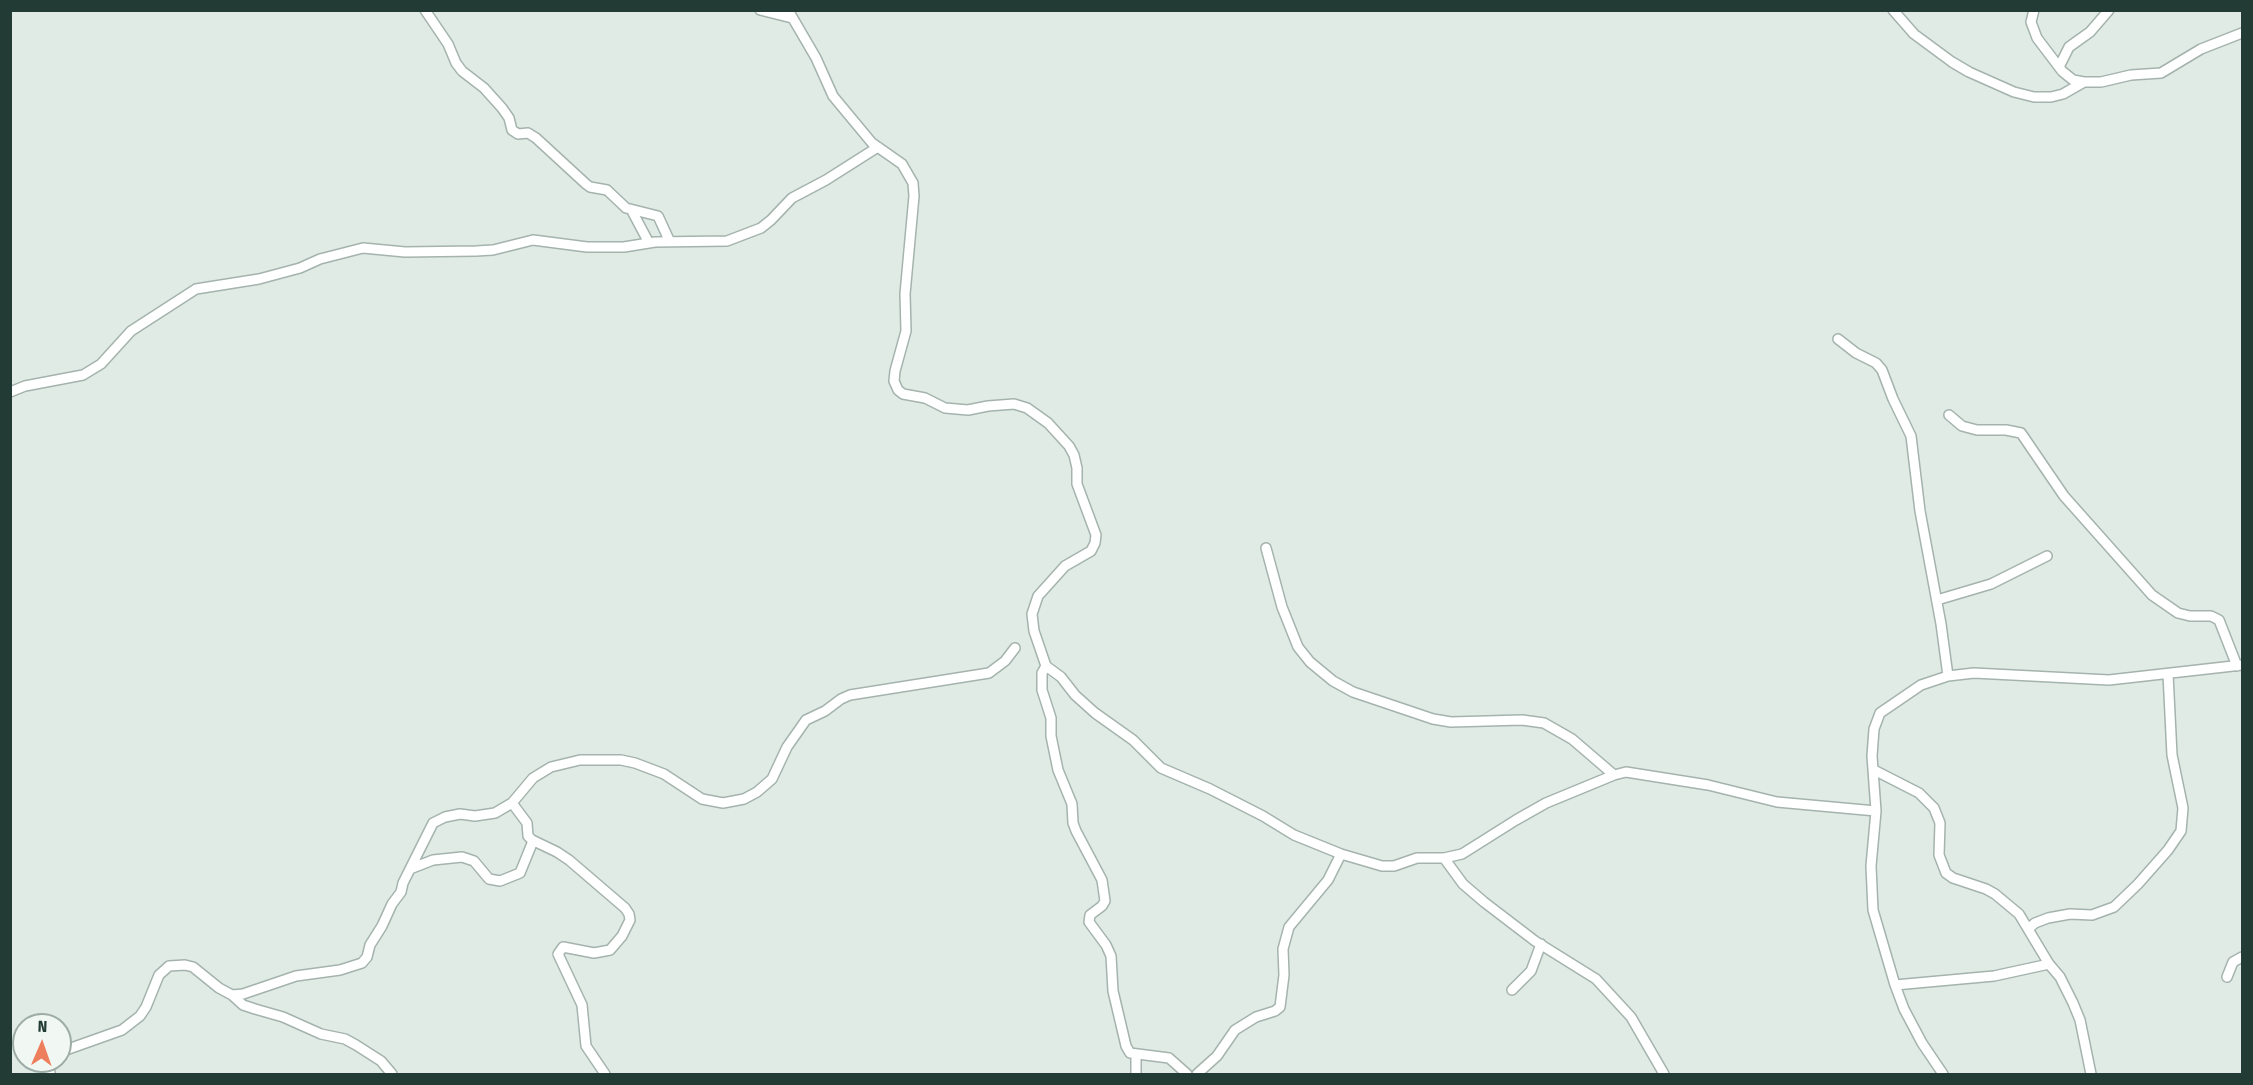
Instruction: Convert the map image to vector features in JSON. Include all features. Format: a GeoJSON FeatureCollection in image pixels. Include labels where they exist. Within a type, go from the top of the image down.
{"type":"FeatureCollection","features":[{"type":"Feature","properties":{"kind":"street"},"geometry":{"type":"LineString","coordinates":[[425,10],[448,44],[456,63],[502,108],[509,118],[512,130],[517,133],[528,133],[536,138],[586,184],[607,190],[622,206],[632,211],[658,216],[670,242]]}},
{"type":"Feature","properties":{"kind":"street"},"geometry":{"type":"LineString","coordinates":[[760,10],[790,14],[816,58],[830,92],[866,137],[902,164],[913,183],[905,294],[906,331],[894,381],[898,390],[903,394],[925,398],[945,408],[968,410],[1014,404],[1027,408],[1048,423],[1074,455],[1077,484],[1095,535],[1095,543],[1091,551],[1058,572],[1038,596],[1032,622],[1046,666],[1061,677],[1075,695],[1095,713],[1133,740],[1161,768],[1204,785],[1294,835],[1341,854],[1382,866],[1394,866],[1417,858],[1444,858],[1462,854],[1539,807],[1626,772],[1708,784],[1759,798],[1793,804],[1876,811]]}},
{"type":"Feature","properties":{"kind":"street"},"geometry":{"type":"LineString","coordinates":[[1893,10],[1914,34],[1960,67],[2014,92],[2034,97],[2051,97],[2063,94],[2085,82]]}},
{"type":"Feature","properties":{"kind":"street"},"geometry":{"type":"LineString","coordinates":[[2034,10],[2031,19],[2034,33],[2059,67],[2073,80],[2085,82],[2101,82],[2131,75],[2161,73],[2209,45],[2242,33]]}},
{"type":"Feature","properties":{"kind":"street"},"geometry":{"type":"LineString","coordinates":[[2059,67],[2069,47],[2090,32],[2109,10]]}},
{"type":"Feature","properties":{"kind":"street"},"geometry":{"type":"LineString","coordinates":[[10,392],[34,384],[83,375],[101,363],[131,331],[196,289],[259,279],[363,248],[405,252],[476,251],[493,250],[533,240],[587,247],[727,241],[761,228],[792,198],[826,180],[878,147]]}},
{"type":"Feature","properties":{"kind":"street"},"geometry":{"type":"LineString","coordinates":[[632,211],[649,243]]}},
{"type":"Feature","properties":{"kind":"street"},"geometry":{"type":"LineString","coordinates":[[1838,339],[1856,353],[1876,363],[1882,370],[1893,399],[1908,426],[1948,676]]}},
{"type":"Feature","properties":{"kind":"street"},"geometry":{"type":"LineString","coordinates":[[1943,1074],[1913,1026],[1895,985],[1873,910],[1871,866],[1876,811],[1872,756],[1875,721],[1880,713],[1921,684],[1948,676],[1974,673],[2101,680],[2240,665],[2219,620],[2211,616],[2190,616],[2178,613],[2152,595],[2064,496],[2021,433],[2006,430],[1977,430],[1962,426],[1949,415]]}},
{"type":"Feature","properties":{"kind":"street"},"geometry":{"type":"LineString","coordinates":[[1266,548],[1282,607],[1298,646],[1310,662],[1333,681],[1353,692],[1433,719],[1451,722],[1522,720],[1544,723],[1572,739],[1614,775]]}},
{"type":"Feature","properties":{"kind":"street"},"geometry":{"type":"LineString","coordinates":[[1937,600],[1991,584],[2047,556]]}},
{"type":"Feature","properties":{"kind":"street"},"geometry":{"type":"LineString","coordinates":[[232,995],[243,994],[296,976],[340,970],[362,963],[367,957],[369,945],[401,892],[433,823],[445,817],[460,814],[475,816],[495,813],[512,803],[533,778],[551,767],[580,760],[621,760],[664,774],[702,800],[723,803],[744,799],[757,792],[772,778],[787,747],[806,720],[825,711],[841,699],[850,695],[989,673],[1005,661],[1015,648]]}},
{"type":"Feature","properties":{"kind":"street"},"geometry":{"type":"LineString","coordinates":[[1046,666],[1042,673],[1042,690],[1052,718],[1051,736],[1058,770],[1072,804],[1076,831],[1102,880],[1104,901],[1102,906],[1090,915],[1089,922],[1111,956],[1113,991],[1124,1037],[1130,1053],[1169,1058],[1187,1074]]}},
{"type":"Feature","properties":{"kind":"street"},"geometry":{"type":"LineString","coordinates":[[2028,930],[2048,918],[2070,914],[2092,915],[2114,907],[2168,850],[2181,831],[2183,808],[2172,754],[2168,674]]}},
{"type":"Feature","properties":{"kind":"street"},"geometry":{"type":"LineString","coordinates":[[1874,770],[1919,793],[1934,808],[1940,823],[1939,855],[1947,873],[1953,878],[1986,889],[2006,901],[2019,914],[2049,964],[2060,977],[2076,1012],[2091,1074]]}},
{"type":"Feature","properties":{"kind":"street"},"geometry":{"type":"LineString","coordinates":[[512,803],[527,823],[528,836],[533,842],[569,860],[629,914],[630,920],[622,936],[610,950],[594,953],[563,947],[558,954],[582,1005],[586,1046],[605,1074]]}},
{"type":"Feature","properties":{"kind":"street"},"geometry":{"type":"LineString","coordinates":[[410,869],[433,860],[462,857],[474,861],[489,879],[495,881],[507,879],[520,873],[533,842]]}},
{"type":"Feature","properties":{"kind":"street"},"geometry":{"type":"LineString","coordinates":[[1197,1074],[1217,1056],[1235,1030],[1256,1017],[1280,1007],[1284,975],[1283,949],[1289,927],[1328,880],[1341,854]]}},
{"type":"Feature","properties":{"kind":"street"},"geometry":{"type":"LineString","coordinates":[[1444,858],[1463,884],[1541,944],[1587,972],[1616,1000],[1631,1017],[1664,1074]]}},
{"type":"Feature","properties":{"kind":"street"},"geometry":{"type":"LineString","coordinates":[[1512,990],[1531,971],[1541,944]]}},
{"type":"Feature","properties":{"kind":"street"},"geometry":{"type":"LineString","coordinates":[[2227,977],[2233,962],[2242,957]]}},
{"type":"Feature","properties":{"kind":"street"},"geometry":{"type":"LineString","coordinates":[[1895,985],[1994,976],[2049,964]]}},
{"type":"Feature","properties":{"kind":"street"},"geometry":{"type":"LineString","coordinates":[[72,1048],[122,1030],[140,1016],[159,975],[169,966],[185,965],[193,967],[243,1005],[283,1017],[321,1034],[356,1045],[381,1061],[392,1074]]}},
{"type":"Feature","properties":{"kind":"street"},"geometry":{"type":"LineString","coordinates":[[1136,1054],[1136,1074]]}}]}
